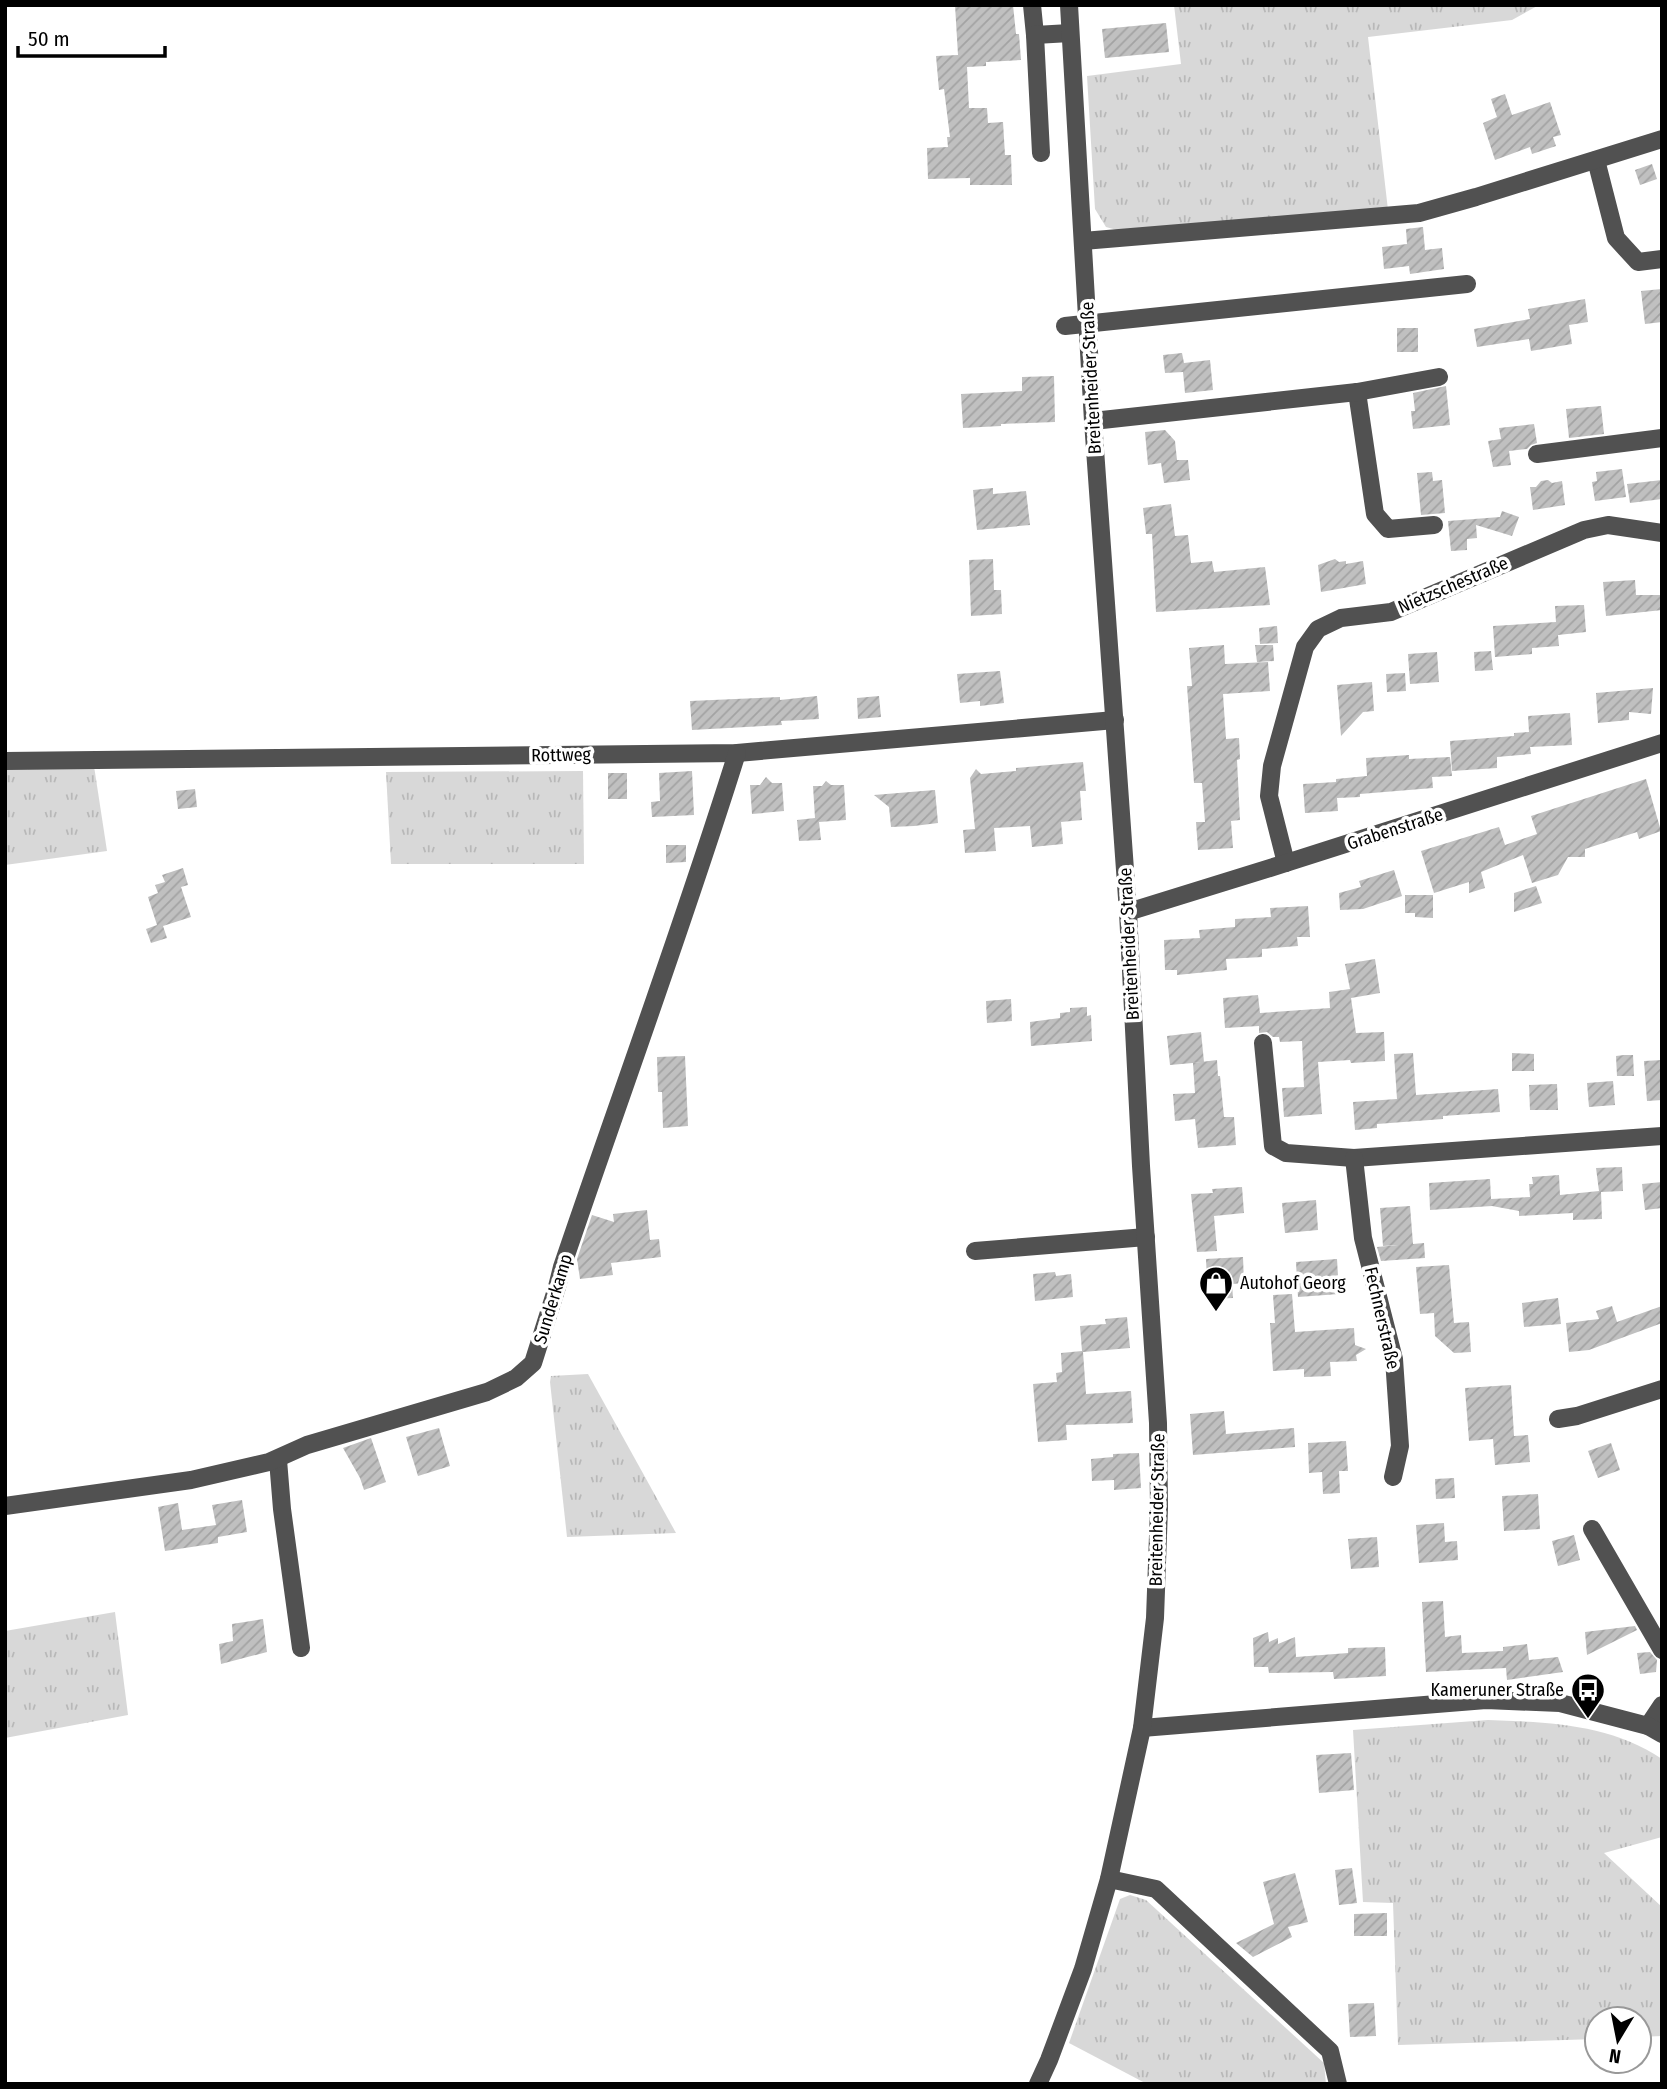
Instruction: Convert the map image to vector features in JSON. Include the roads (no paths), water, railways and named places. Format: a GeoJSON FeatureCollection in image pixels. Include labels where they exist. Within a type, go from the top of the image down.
{"type":"FeatureCollection","features":[{"type":"Feature","properties":{"kind":"street"},"geometry":{"type":"LineString","coordinates":[[1032,5],[1041,153]]}},
{"type":"Feature","properties":{"kind":"street","name":"Breitenheider Straße"},"geometry":{"type":"LineString","coordinates":[[1038,2084],[1083,1969],[1110,1879],[1142,1728],[1155,1618],[1159,1508],[1158,1423],[1128,912],[1093,421],[1069,5]]}},
{"type":"Feature","properties":{"kind":"street"},"geometry":{"type":"LineString","coordinates":[[1035,35],[1070,33]]}},
{"type":"Feature","properties":{"kind":"street"},"geometry":{"type":"LineString","coordinates":[[1083,241],[1419,213],[1662,139]]}},
{"type":"Feature","properties":{"kind":"street"},"geometry":{"type":"LineString","coordinates":[[1596,160],[1616,238],[1638,262],[1662,259]]}},
{"type":"Feature","properties":{"kind":"street"},"geometry":{"type":"LineString","coordinates":[[1065,326],[1467,284]]}},
{"type":"Feature","properties":{"kind":"street"},"geometry":{"type":"LineString","coordinates":[[1093,421],[1357,392],[1439,377]]}},
{"type":"Feature","properties":{"kind":"street"},"geometry":{"type":"LineString","coordinates":[[1357,392],[1375,514],[1388,529],[1434,525]]}},
{"type":"Feature","properties":{"kind":"street"},"geometry":{"type":"LineString","coordinates":[[1537,454],[1662,438]]}},
{"type":"Feature","properties":{"kind":"street","name":"Nietzschestraße"},"geometry":{"type":"LineString","coordinates":[[1286,863],[1269,796],[1272,766],[1305,647],[1318,629],[1340,618],[1391,612],[1584,530],[1608,525],[1662,533]]}},
{"type":"Feature","properties":{"kind":"street","name":"Rottweg"},"geometry":{"type":"LineString","coordinates":[[5,761],[737,753],[1115,720]]}},
{"type":"Feature","properties":{"kind":"street","name":"Grabenstraße"},"geometry":{"type":"LineString","coordinates":[[1128,912],[1662,743]]}},
{"type":"Feature","properties":{"kind":"street","name":"Sunderkamp"},"geometry":{"type":"LineString","coordinates":[[5,1506],[191,1480],[278,1460],[307,1445],[487,1392],[516,1378],[533,1363],[562,1267],[629,1067],[704,859],[737,753]]}},
{"type":"Feature","properties":{"kind":"street"},"geometry":{"type":"LineString","coordinates":[[1263,1043],[1273,1146],[1286,1153],[1354,1158],[1662,1136]]}},
{"type":"Feature","properties":{"kind":"street","name":"Fechnerstraße"},"geometry":{"type":"LineString","coordinates":[[1354,1158],[1363,1238],[1394,1360],[1400,1446],[1393,1477]]}},
{"type":"Feature","properties":{"kind":"street"},"geometry":{"type":"LineString","coordinates":[[975,1251],[1146,1237]]}},
{"type":"Feature","properties":{"kind":"street"},"geometry":{"type":"LineString","coordinates":[[1558,1419],[1577,1416],[1662,1389]]}},
{"type":"Feature","properties":{"kind":"street"},"geometry":{"type":"LineString","coordinates":[[278,1460],[301,1648]]}},
{"type":"Feature","properties":{"kind":"street"},"geometry":{"type":"LineString","coordinates":[[1592,1529],[1662,1650]]}},
{"type":"Feature","properties":{"kind":"street"},"geometry":{"type":"LineString","coordinates":[[1142,1728],[1486,1700],[1560,1703],[1655,1730],[1662,1705]]}},
{"type":"Feature","properties":{"kind":"street"},"geometry":{"type":"LineString","coordinates":[[1110,1879],[1156,1888],[1330,2051],[1338,2084]]}},
{"type":"Feature","properties":{"kind":"place","name":"Autohof Georg"},"geometry":{"type":"Point","coordinates":[1216,1313]}},
{"type":"Feature","properties":{"kind":"place","name":"Kameruner Straße"},"geometry":{"type":"Point","coordinates":[1588,1720]}}]}
